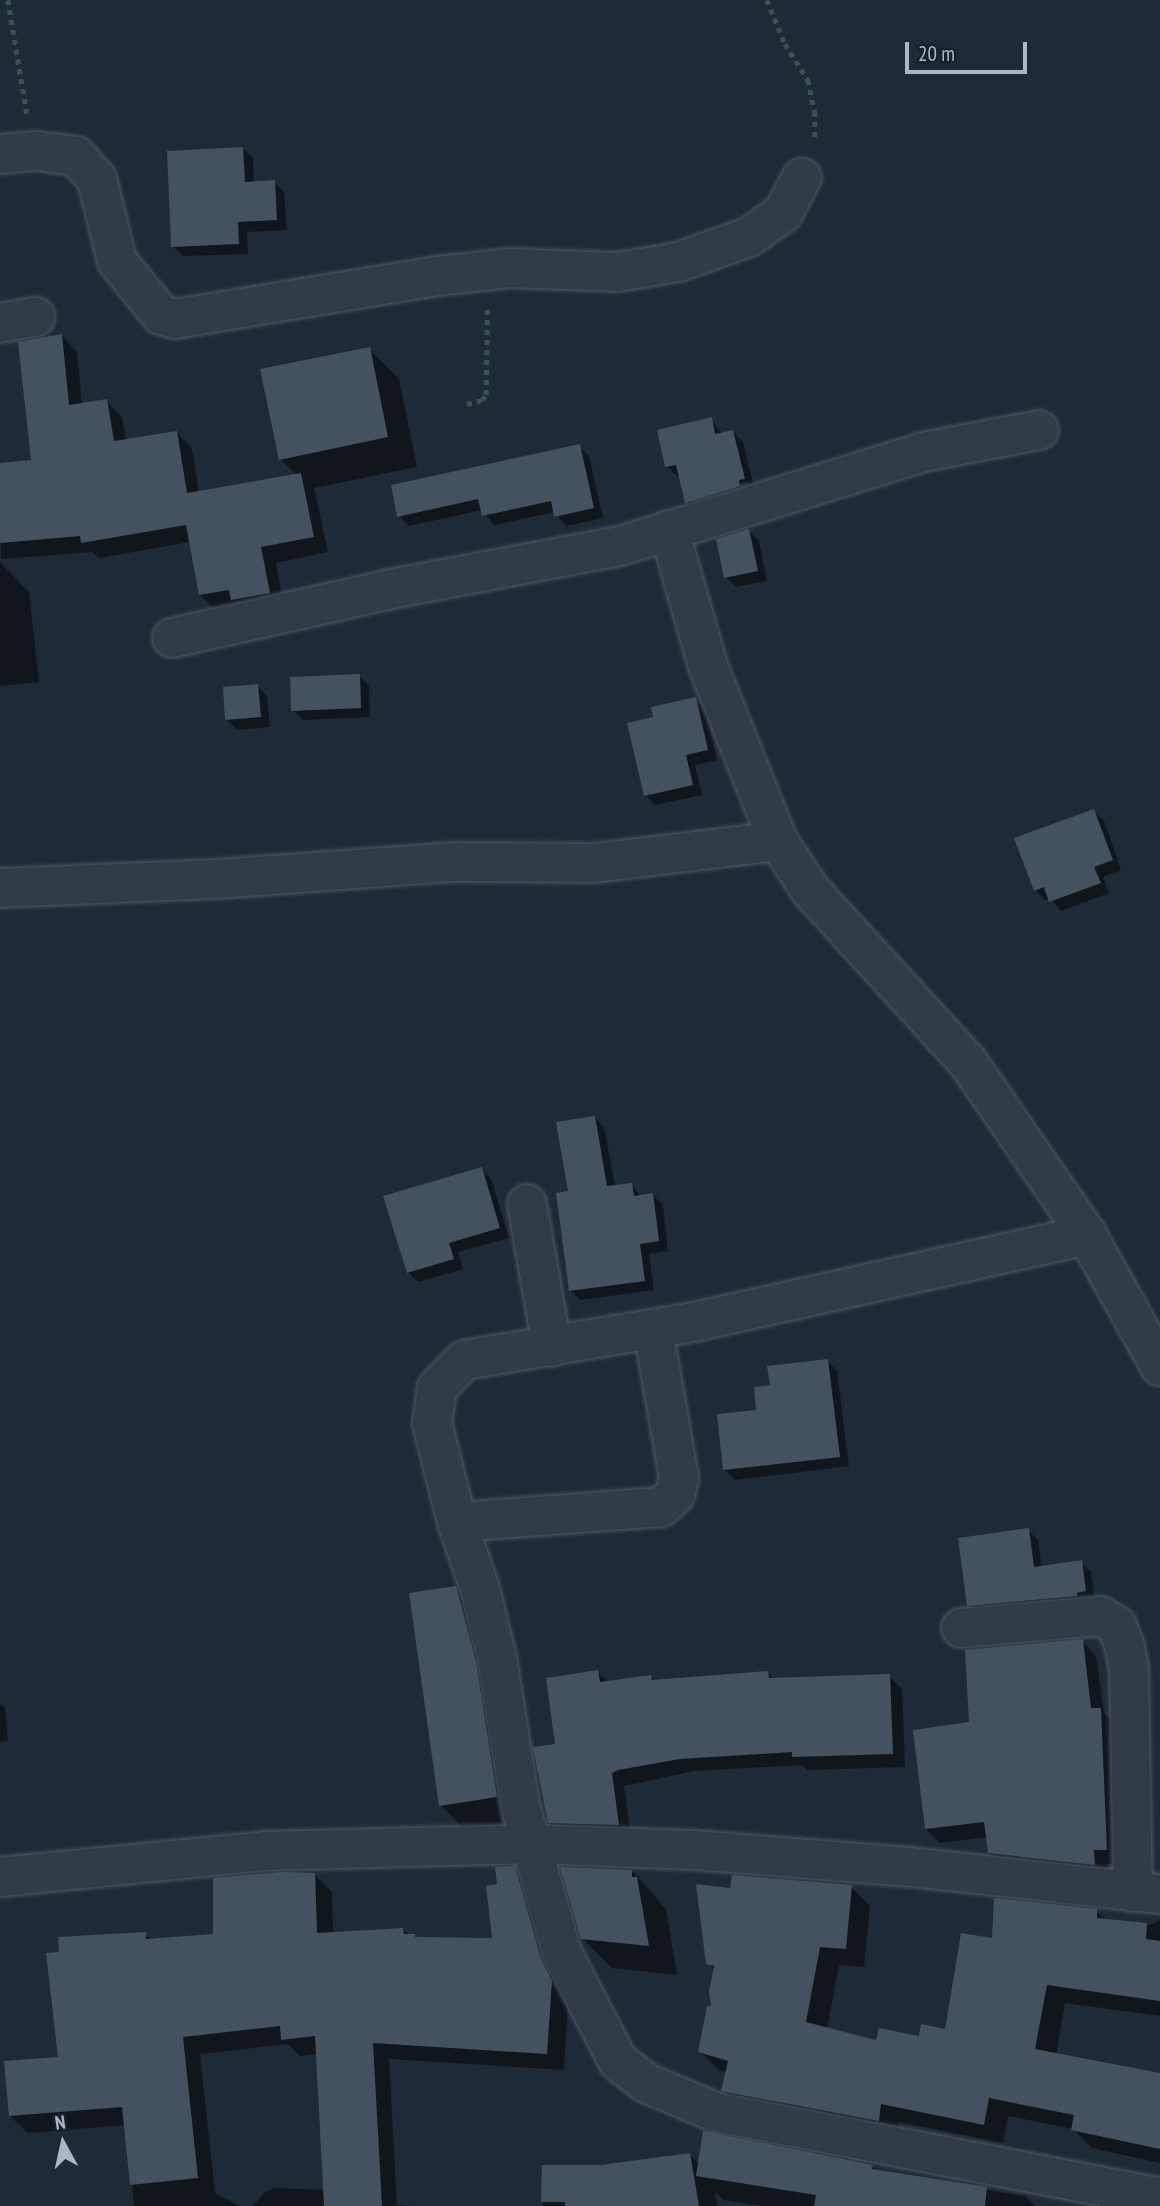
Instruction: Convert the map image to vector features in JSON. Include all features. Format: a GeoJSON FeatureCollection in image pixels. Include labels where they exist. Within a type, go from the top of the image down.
{"type":"FeatureCollection","features":[{"type":"Feature","properties":{"kind":"street"},"geometry":{"type":"LineString","coordinates":[[18,152],[76,156],[97,179],[117,261],[161,314],[175,319],[438,275],[509,268],[617,272],[678,262],[749,237],[782,213],[802,178]]}},
{"type":"Feature","properties":{"kind":"street"},"geometry":{"type":"LineString","coordinates":[[172,638],[401,587],[621,546],[923,452],[1039,430]]}},
{"type":"Feature","properties":{"kind":"street"},"geometry":{"type":"LineString","coordinates":[[669,530],[708,666],[778,841],[811,891],[967,1060],[1087,1235],[1160,1366]]}},
{"type":"Feature","properties":{"kind":"street"},"geometry":{"type":"LineString","coordinates":[[0,888],[216,878],[455,862],[594,863],[778,841]]}},
{"type":"Feature","properties":{"kind":"street"},"geometry":{"type":"LineString","coordinates":[[527,1204],[552,1347]]}},
{"type":"Feature","properties":{"kind":"street"},"geometry":{"type":"LineString","coordinates":[[1087,1235],[653,1329],[464,1360],[437,1388],[432,1423],[457,1522],[480,1589],[497,1658],[521,1809],[530,1844],[562,1953],[618,2061],[646,2083],[715,2112],[1160,2198]]}},
{"type":"Feature","properties":{"kind":"street"},"geometry":{"type":"LineString","coordinates":[[457,1522],[661,1507],[675,1495],[679,1478],[653,1329]]}},
{"type":"Feature","properties":{"kind":"street"},"geometry":{"type":"LineString","coordinates":[[0,1877],[265,1851],[530,1844],[694,1850],[911,1867],[1146,1893],[1129,1670],[1125,1647],[1117,1626],[1100,1616],[961,1628]]}},
{"type":"Feature","properties":{"kind":"path"},"geometry":{"type":"LineString","coordinates":[[8,0],[21,84],[18,152]]}},
{"type":"Feature","properties":{"kind":"path"},"geometry":{"type":"LineString","coordinates":[[767,0],[785,44],[808,80],[815,112],[815,142],[802,178]]}},
{"type":"Feature","properties":{"kind":"path"},"geometry":{"type":"LineString","coordinates":[[467,404],[482,400],[487,382],[487,309],[481,272]]}},
{"type":"Feature","properties":{"kind":"building"},"geometry":{"type":"Polygon","coordinates":[[[243,147],[245,182],[275,180],[277,220],[238,222],[239,244],[171,247],[167,151],[243,147]]]}},
{"type":"Feature","properties":{"kind":"building"},"geometry":{"type":"Polygon","coordinates":[[[62,334],[69,405],[107,399],[114,441],[177,431],[187,493],[301,473],[314,537],[261,547],[270,593],[231,600],[229,590],[199,595],[186,525],[81,543],[80,536],[0,543],[0,463],[31,460],[18,342],[62,334]]]}},
{"type":"Feature","properties":{"kind":"building"},"geometry":{"type":"Polygon","coordinates":[[[370,347],[388,437],[279,460],[260,369],[370,347]]]}},
{"type":"Feature","properties":{"kind":"building"},"geometry":{"type":"Polygon","coordinates":[[[712,417],[715,434],[733,430],[745,479],[739,480],[740,486],[685,503],[676,465],[665,467],[657,430],[712,417]]]}},
{"type":"Feature","properties":{"kind":"building"},"geometry":{"type":"Polygon","coordinates":[[[580,444],[594,508],[554,517],[551,501],[482,516],[478,499],[397,517],[391,485],[580,444]]]}},
{"type":"Feature","properties":{"kind":"building"},"geometry":{"type":"Polygon","coordinates":[[[749,529],[758,571],[724,578],[716,539],[749,529]]]}},
{"type":"Feature","properties":{"kind":"building"},"geometry":{"type":"Polygon","coordinates":[[[360,674],[361,708],[291,711],[290,677],[360,674]]]}},
{"type":"Feature","properties":{"kind":"building"},"geometry":{"type":"Polygon","coordinates":[[[258,684],[261,717],[225,720],[223,687],[258,684]]]}},
{"type":"Feature","properties":{"kind":"building"},"geometry":{"type":"Polygon","coordinates":[[[696,697],[708,750],[686,755],[693,785],[644,796],[627,723],[653,717],[651,707],[696,697]]]}},
{"type":"Feature","properties":{"kind":"building"},"geometry":{"type":"Polygon","coordinates":[[[1094,809],[1113,860],[1094,867],[1101,883],[1049,902],[1044,887],[1034,891],[1014,838],[1094,809]]]}},
{"type":"Feature","properties":{"kind":"building"},"geometry":{"type":"Polygon","coordinates":[[[595,1116],[607,1186],[632,1183],[634,1196],[653,1193],[659,1241],[640,1244],[645,1281],[569,1291],[556,1193],[568,1191],[556,1122],[595,1116]]]}},
{"type":"Feature","properties":{"kind":"building"},"geometry":{"type":"Polygon","coordinates":[[[482,1167],[500,1228],[449,1243],[454,1259],[407,1273],[383,1196],[482,1167]]]}},
{"type":"Feature","properties":{"kind":"building"},"geometry":{"type":"Polygon","coordinates":[[[828,1359],[840,1457],[723,1470],[717,1414],[756,1410],[754,1387],[770,1385],[767,1366],[828,1359]]]}},
{"type":"Feature","properties":{"kind":"building"},"geometry":{"type":"Polygon","coordinates":[[[1029,1528],[1034,1567],[1082,1560],[1086,1591],[1077,1593],[1077,1596],[967,1606],[958,1538],[1029,1528]]]}},
{"type":"Feature","properties":{"kind":"building"},"geometry":{"type":"Polygon","coordinates":[[[456,1586],[476,1662],[497,1797],[439,1806],[409,1593],[456,1586]]]}},
{"type":"Feature","properties":{"kind":"building"},"geometry":{"type":"Polygon","coordinates":[[[1083,1639],[1091,1708],[1101,1708],[1107,1850],[1094,1850],[1095,1865],[988,1853],[984,1822],[925,1829],[913,1730],[969,1722],[965,1650],[1083,1639]]]}},
{"type":"Feature","properties":{"kind":"building"},"geometry":{"type":"Polygon","coordinates":[[[598,1670],[600,1682],[651,1675],[652,1680],[768,1671],[769,1678],[890,1674],[893,1754],[792,1757],[792,1752],[680,1759],[618,1770],[612,1773],[619,1825],[548,1823],[533,1747],[555,1744],[546,1678],[598,1670]]]}},
{"type":"Feature","properties":{"kind":"building"},"geometry":{"type":"Polygon","coordinates":[[[515,1866],[541,1959],[552,1981],[547,2054],[373,2043],[382,2206],[324,2206],[315,2036],[281,2040],[280,2026],[183,2037],[198,2178],[130,2185],[122,2107],[9,2116],[4,2061],[58,2057],[46,1953],[59,1952],[58,1937],[146,1932],[146,1939],[213,1934],[213,1878],[281,1872],[315,1873],[317,1933],[403,1928],[404,1934],[415,1934],[415,1937],[492,1938],[486,1886],[497,1884],[495,1867],[515,1866]]]}},
{"type":"Feature","properties":{"kind":"building"},"geometry":{"type":"Polygon","coordinates":[[[560,1867],[632,1870],[632,1877],[637,1877],[649,1946],[581,1939],[560,1867]]]}},
{"type":"Feature","properties":{"kind":"building"},"geometry":{"type":"Polygon","coordinates":[[[732,1875],[852,1885],[846,1949],[820,1947],[806,2022],[876,2040],[879,2028],[919,2036],[921,2024],[945,2029],[961,1933],[992,1938],[994,1898],[1097,1909],[1097,1918],[1147,1923],[1146,1939],[1160,1941],[1160,2001],[1047,1985],[1035,2049],[1160,2073],[1160,2149],[1071,2130],[1074,2115],[989,2098],[984,2125],[881,2104],[879,2121],[721,2091],[728,2061],[698,2052],[707,2006],[711,2006],[709,1992],[714,1966],[706,1964],[696,1884],[730,1888],[732,1875]]]}},
{"type":"Feature","properties":{"kind":"building"},"geometry":{"type":"Polygon","coordinates":[[[703,2131],[873,2165],[872,2169],[987,2187],[985,2206],[814,2206],[816,2195],[696,2176],[703,2131]]]}},
{"type":"Feature","properties":{"kind":"building"},"geometry":{"type":"Polygon","coordinates":[[[690,2153],[699,2206],[565,2206],[565,2202],[541,2202],[542,2165],[601,2165],[690,2153]]]}}]}
